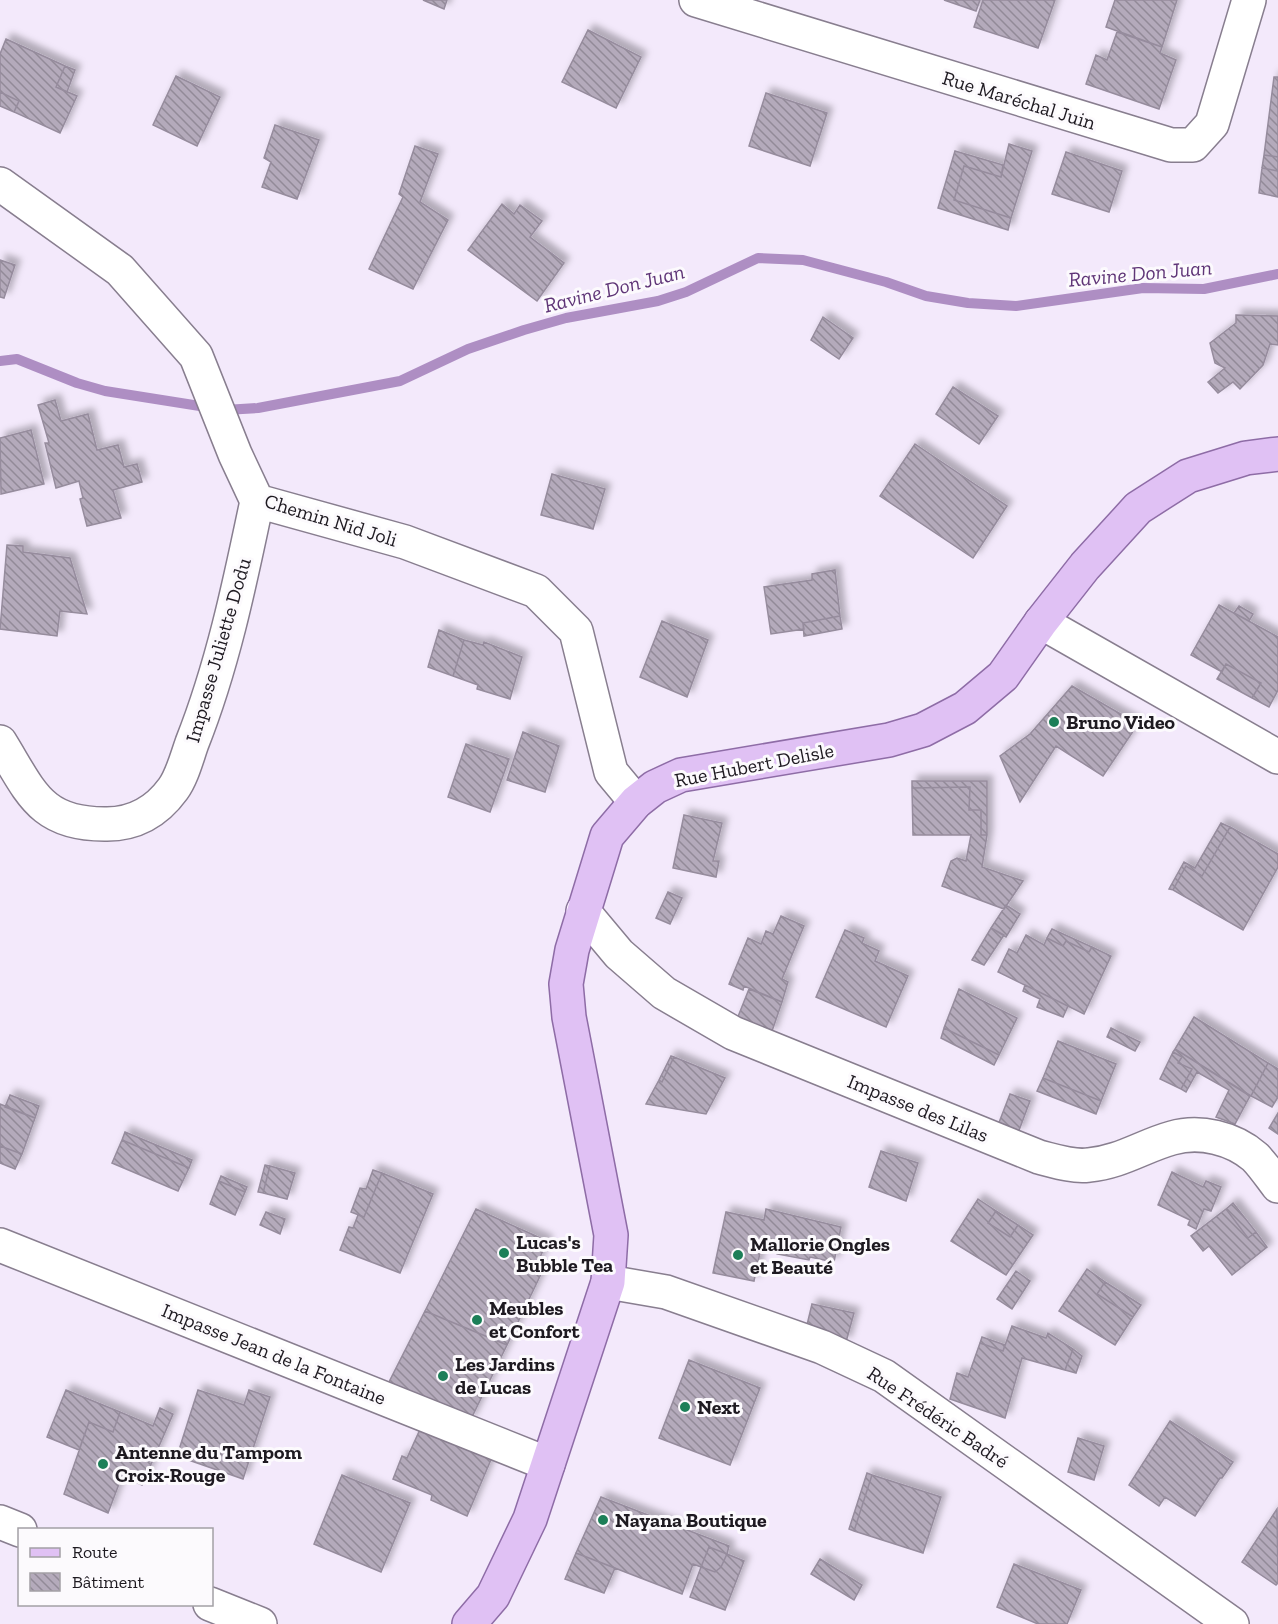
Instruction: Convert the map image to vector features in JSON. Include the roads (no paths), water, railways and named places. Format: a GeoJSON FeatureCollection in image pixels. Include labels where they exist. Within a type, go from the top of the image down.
{"type":"FeatureCollection","features":[{"type":"Feature","properties":{"kind":"main road","name":"Rue Hubert Delisle"},"geometry":{"type":"LineString","coordinates":[[469,1624],[493,1596],[530,1519],[608,1282],[611,1235],[569,1017],[566,984],[572,950],[607,836],[636,802],[655,787],[681,775],[889,740],[923,730],[966,708],[1004,676],[1041,622],[1085,566],[1138,508],[1188,476],[1246,459],[1278,454]]}},
{"type":"Feature","properties":{"kind":"street","name":"Rue Maréchal Juin"},"geometry":{"type":"LineString","coordinates":[[696,0],[1171,145],[1193,145],[1212,124],[1249,0]]}},
{"type":"Feature","properties":{"kind":"street","name":"Chemin Nid Joli"},"geometry":{"type":"LineString","coordinates":[[0,184],[120,270],[196,356],[235,454],[257,501],[405,542],[536,591],[576,631],[611,772],[636,802]]}},
{"type":"Feature","properties":{"kind":"street","name":"Impasse Juliette Dodu"},"geometry":{"type":"LineString","coordinates":[[0,742],[29,792],[47,810],[70,821],[118,824],[141,817],[160,805],[175,787],[204,714],[236,598],[257,501]]}},
{"type":"Feature","properties":{"kind":"street"},"geometry":{"type":"LineString","coordinates":[[1041,622],[1278,757]]}},
{"type":"Feature","properties":{"kind":"street","name":"Impasse des Lilas"},"geometry":{"type":"LineString","coordinates":[[583,911],[619,954],[664,993],[733,1033],[1039,1157],[1064,1164],[1087,1165],[1131,1155],[1173,1137],[1199,1134],[1224,1139],[1254,1157],[1278,1186]]}},
{"type":"Feature","properties":{"kind":"street","name":"Impasse Jean de la Fontaine"},"geometry":{"type":"LineString","coordinates":[[0,1245],[548,1464]]}},
{"type":"Feature","properties":{"kind":"street","name":"Rue Frédéric Badré"},"geometry":{"type":"LineString","coordinates":[[608,1282],[666,1292],[822,1347],[884,1376],[1232,1624]]}},
{"type":"Feature","properties":{"kind":"street"},"geometry":{"type":"LineString","coordinates":[[0,1522],[18,1529]]}},
{"type":"Feature","properties":{"kind":"street"},"geometry":{"type":"LineString","coordinates":[[213,1606],[260,1624]]}},
{"type":"Feature","properties":{"kind":"waterway","name":"Ravine Don Juan"},"geometry":{"type":"LineString","coordinates":[[0,361],[17,359],[77,383],[105,391],[225,410],[258,408],[400,381],[468,349],[524,330],[566,318],[658,301],[686,292],[758,258],[803,260],[886,282],[926,296],[968,303],[1016,306],[1143,288],[1204,289],[1278,274]]}},
{"type":"Feature","properties":{"kind":"place","name":"Bruno Video"},"geometry":{"type":"Point","coordinates":[1054,722]}},
{"type":"Feature","properties":{"kind":"place","name":"Lucas's Bubble Tea"},"geometry":{"type":"Point","coordinates":[504,1253]}},
{"type":"Feature","properties":{"kind":"place","name":"Mallorie Ongles et Beauté"},"geometry":{"type":"Point","coordinates":[738,1255]}},
{"type":"Feature","properties":{"kind":"place","name":"Meubles et Confort"},"geometry":{"type":"Point","coordinates":[477,1320]}},
{"type":"Feature","properties":{"kind":"place","name":"Les Jardins de Lucas"},"geometry":{"type":"Point","coordinates":[443,1376]}},
{"type":"Feature","properties":{"kind":"place","name":"Next"},"geometry":{"type":"Point","coordinates":[685,1407]}},
{"type":"Feature","properties":{"kind":"place","name":"Antenne du Tampom Croix-Rouge"},"geometry":{"type":"Point","coordinates":[103,1464]}},
{"type":"Feature","properties":{"kind":"place","name":"Nayana Boutique"},"geometry":{"type":"Point","coordinates":[603,1520]}}]}
